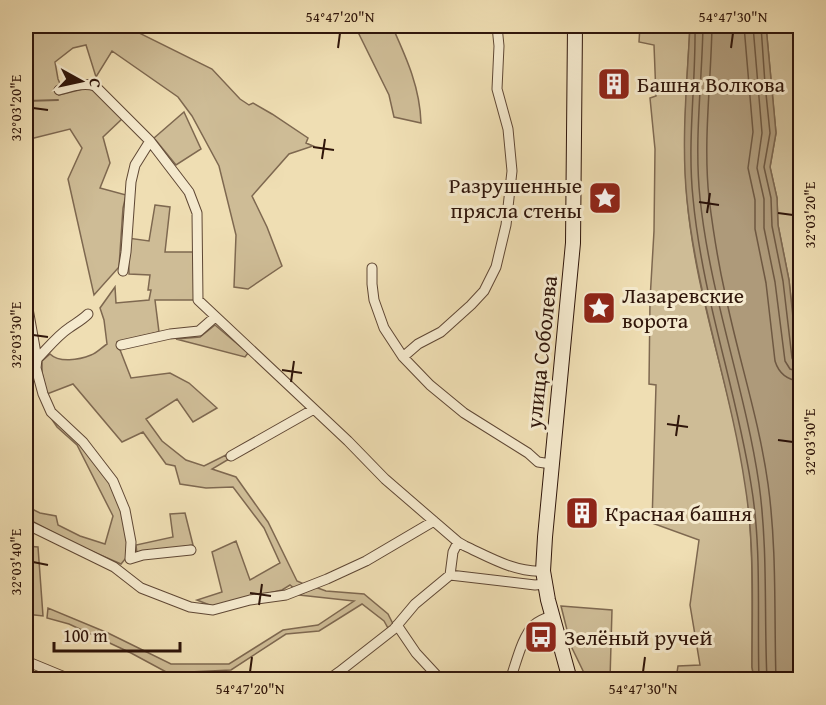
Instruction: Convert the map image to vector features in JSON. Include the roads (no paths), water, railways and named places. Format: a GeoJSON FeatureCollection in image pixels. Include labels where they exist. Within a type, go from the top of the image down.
{"type":"FeatureCollection","features":[{"type":"Feature","properties":{"kind":"main road","name":"улица Соболева"},"geometry":{"type":"LineString","coordinates":[[570,680],[544,578],[544,544],[573,243],[575,26]]}},
{"type":"Feature","properties":{"kind":"street"},"geometry":{"type":"LineString","coordinates":[[403,357],[418,344],[441,332],[471,304],[484,291],[496,267],[506,225],[512,171],[508,129],[497,89],[499,46],[497,26]]}},
{"type":"Feature","properties":{"kind":"street"},"geometry":{"type":"LineString","coordinates":[[59,90],[83,84],[95,86],[150,141],[189,192],[197,213],[198,300],[348,441],[385,479],[458,542],[513,567],[533,572],[544,578],[535,585],[450,575]]}},
{"type":"Feature","properties":{"kind":"street"},"geometry":{"type":"LineString","coordinates":[[123,271],[131,182],[135,165],[150,141]]}},
{"type":"Feature","properties":{"kind":"street"},"geometry":{"type":"LineString","coordinates":[[372,268],[374,300],[384,328],[403,357],[430,385],[464,413],[528,453],[538,462],[551,464]]}},
{"type":"Feature","properties":{"kind":"street"},"geometry":{"type":"LineString","coordinates":[[26,280],[27,303],[37,359],[36,368],[43,394],[51,412],[83,442],[113,482],[125,510],[131,542],[130,559],[123,574]]}},
{"type":"Feature","properties":{"kind":"street"},"geometry":{"type":"LineString","coordinates":[[37,359],[68,328],[88,314]]}},
{"type":"Feature","properties":{"kind":"street"},"geometry":{"type":"LineString","coordinates":[[122,345],[170,334],[199,332],[215,317]]}},
{"type":"Feature","properties":{"kind":"street"},"geometry":{"type":"LineString","coordinates":[[231,456],[314,409]]}},
{"type":"Feature","properties":{"kind":"street"},"geometry":{"type":"LineString","coordinates":[[26,524],[114,567],[141,588],[190,607],[213,610],[250,600],[286,595],[327,579],[366,561],[434,521]]}},
{"type":"Feature","properties":{"kind":"street"},"geometry":{"type":"LineString","coordinates":[[328,680],[398,625],[416,604],[450,575],[453,552],[458,542]]}},
{"type":"Feature","properties":{"kind":"street"},"geometry":{"type":"LineString","coordinates":[[130,559],[143,555],[191,550]]}},
{"type":"Feature","properties":{"kind":"street"},"geometry":{"type":"LineString","coordinates":[[510,680],[528,631],[542,619],[552,616]]}},
{"type":"Feature","properties":{"kind":"street"},"geometry":{"type":"LineString","coordinates":[[398,625],[416,653],[441,680]]}},
{"type":"Feature","properties":{"kind":"street"},"geometry":{"type":"LineString","coordinates":[[26,661],[72,680]]}},
{"type":"Feature","properties":{"kind":"water"},"geometry":{"type":"Polygon","coordinates":[[[690,26],[766,26],[776,133],[770,167],[789,280],[800,383],[800,679],[754,679],[752,667],[752,553],[748,508],[739,449],[698,272],[687,200],[685,135],[690,26]]]}},
{"type":"Feature","properties":{"kind":"waterway"},"geometry":{"type":"LineString","coordinates":[[26,101],[58,100]]}},
{"type":"Feature","properties":{"kind":"place","name":"Башня Волкова"},"geometry":{"type":"Point","coordinates":[614,84]}},
{"type":"Feature","properties":{"kind":"place","name":"Разрушенные прясла стены"},"geometry":{"type":"Point","coordinates":[605,198]}},
{"type":"Feature","properties":{"kind":"place","name":"Лазаревские ворота"},"geometry":{"type":"Point","coordinates":[599,308]}},
{"type":"Feature","properties":{"kind":"place","name":"Красная башня"},"geometry":{"type":"Point","coordinates":[582,513]}},
{"type":"Feature","properties":{"kind":"place","name":"Зелёный ручей"},"geometry":{"type":"Point","coordinates":[541,637]}}]}
